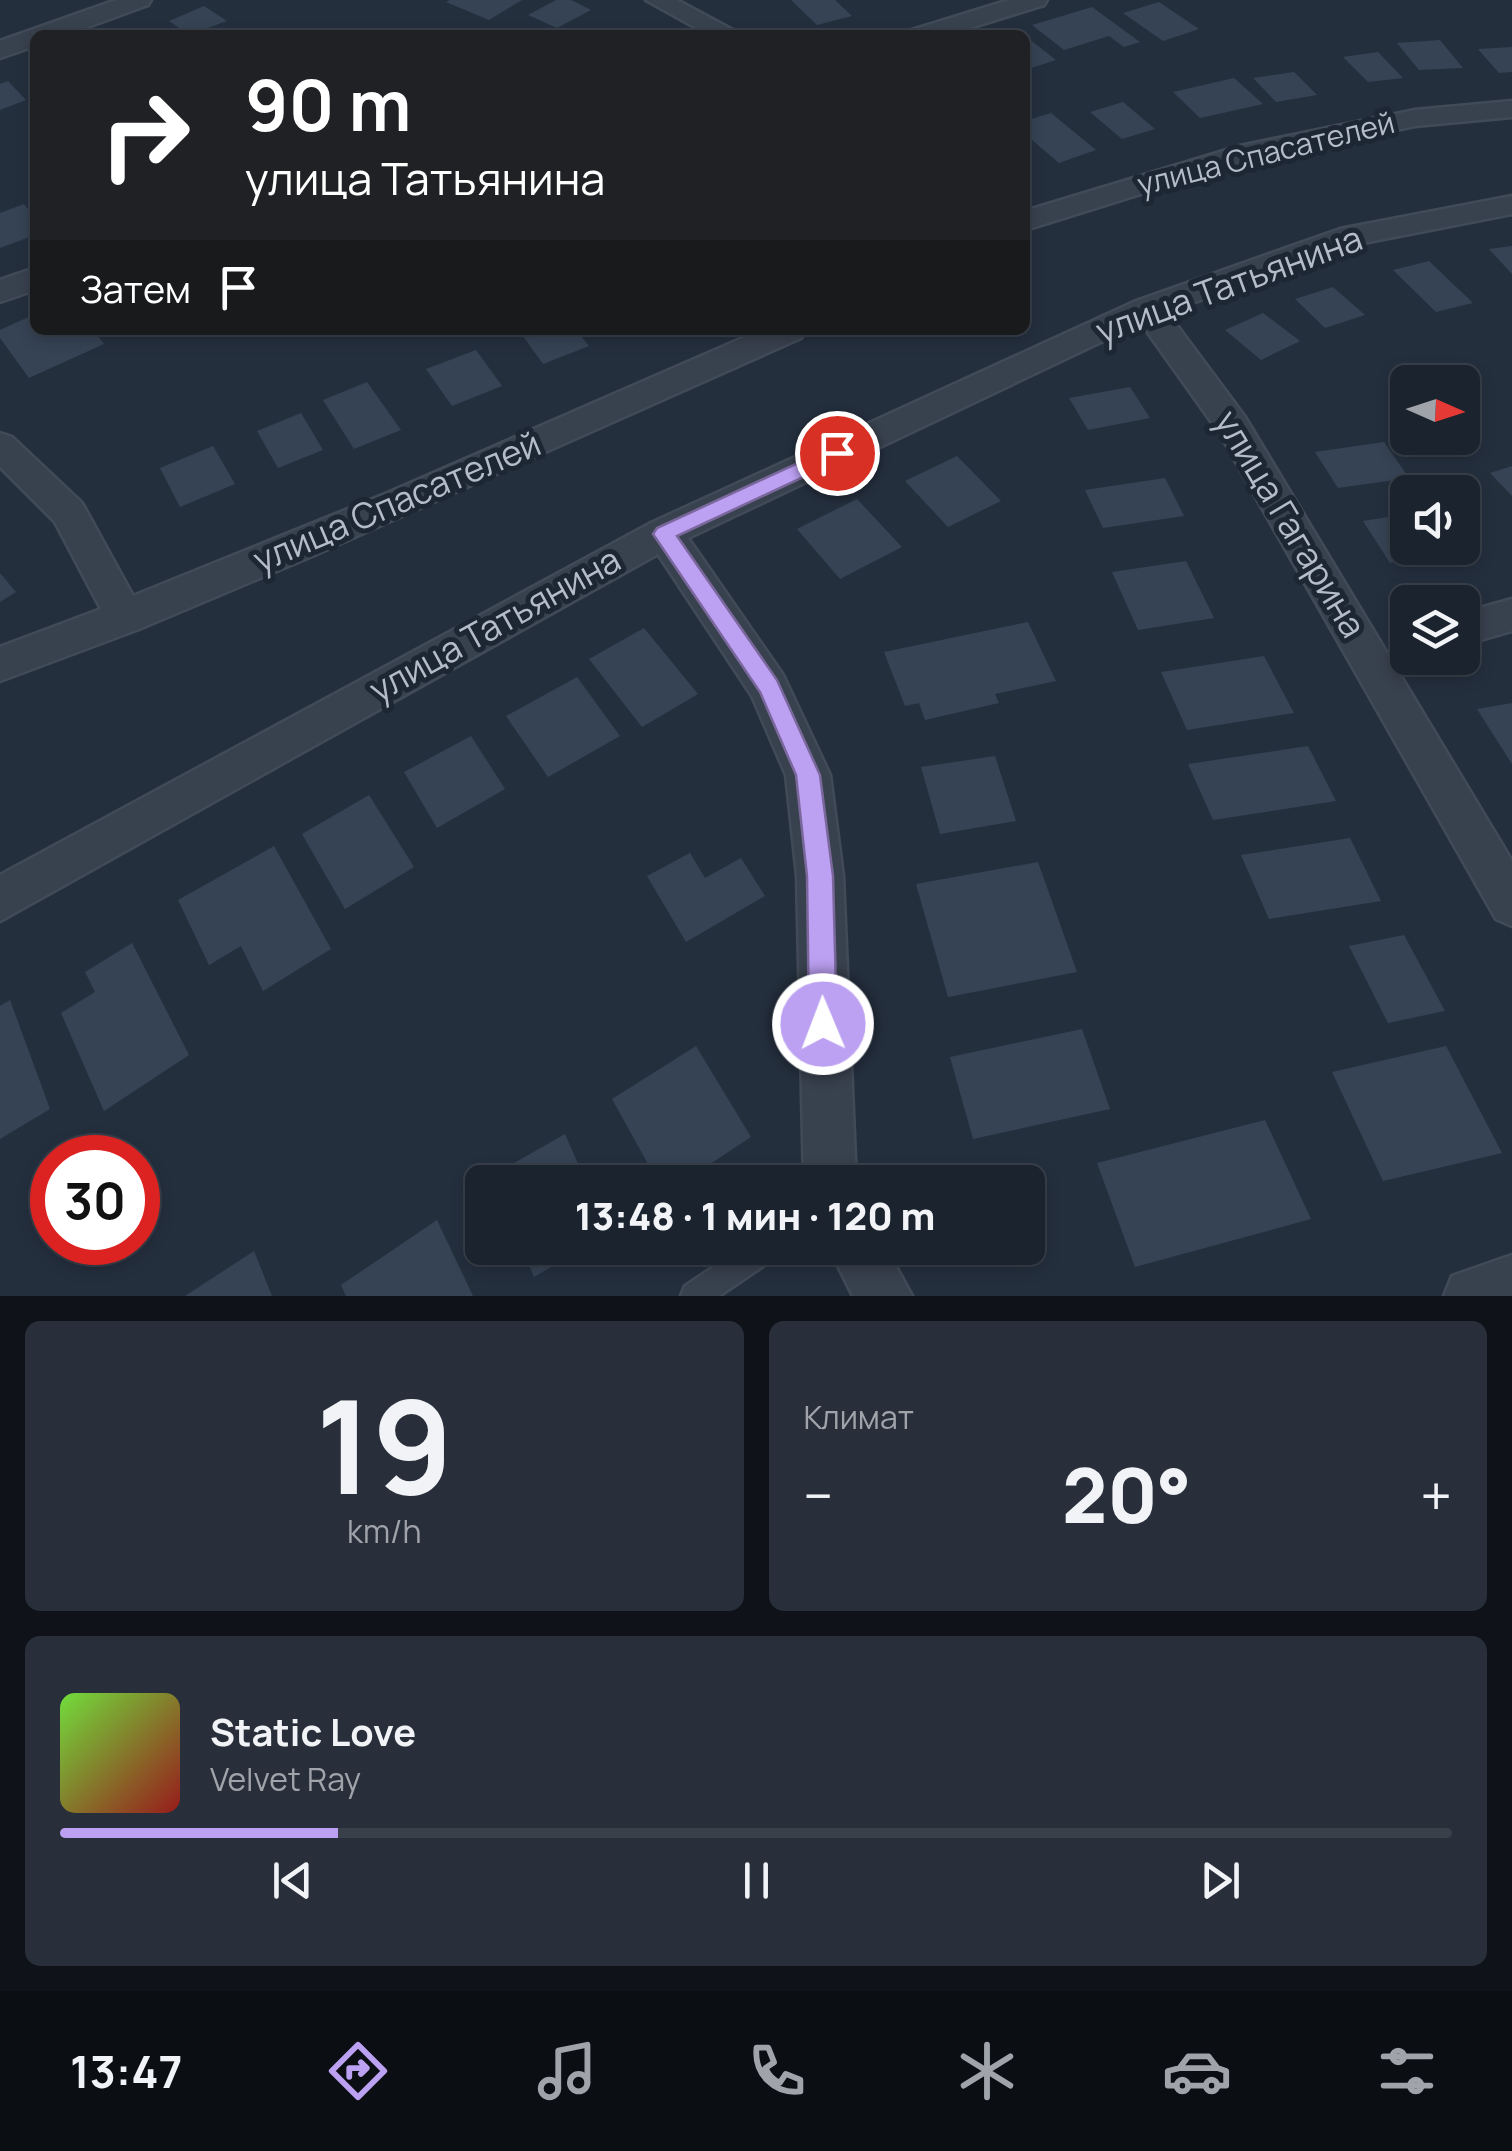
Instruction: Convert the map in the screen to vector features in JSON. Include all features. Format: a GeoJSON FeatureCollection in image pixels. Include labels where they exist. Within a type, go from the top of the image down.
{"type":"FeatureCollection","features":[{"type":"Feature","properties":{"kind":"street"},"geometry":{"type":"LineString","coordinates":[[55,30],[139,0]]}},
{"type":"Feature","properties":{"kind":"street"},"geometry":{"type":"LineString","coordinates":[[658,0],[719,30]]}},
{"type":"Feature","properties":{"kind":"street"},"geometry":{"type":"LineString","coordinates":[[938,30],[1035,0]]}},
{"type":"Feature","properties":{"kind":"street"},"geometry":{"type":"LineString","coordinates":[[668,30],[696,18]]}},
{"type":"Feature","properties":{"kind":"street"},"geometry":{"type":"LineString","coordinates":[[0,50],[30,39]]}},
{"type":"Feature","properties":{"kind":"street","name":"улица Спасателей"},"geometry":{"type":"LineString","coordinates":[[1031,212],[1240,154],[1414,118],[1512,109]]}},
{"type":"Feature","properties":{"kind":"street","name":"улица Татьянина"},"geometry":{"type":"LineString","coordinates":[[0,899],[664,534],[1147,308],[1351,236],[1512,205]]}},
{"type":"Feature","properties":{"kind":"street"},"geometry":{"type":"LineString","coordinates":[[0,292],[30,280]]}},
{"type":"Feature","properties":{"kind":"street","name":"улица Гагарина"},"geometry":{"type":"LineString","coordinates":[[1147,308],[1389,651],[1512,904]]}},
{"type":"Feature","properties":{"kind":"street","name":"улица Спасателей"},"geometry":{"type":"LineString","coordinates":[[0,664],[125,618],[481,468],[779,335]]}},
{"type":"Feature","properties":{"kind":"street"},"geometry":{"type":"LineString","coordinates":[[0,446],[69,513],[125,618]]}},
{"type":"Feature","properties":{"kind":"street"},"geometry":{"type":"LineString","coordinates":[[664,534],[769,687],[808,775],[820,876],[829,1165]]}},
{"type":"Feature","properties":{"kind":"street"},"geometry":{"type":"LineString","coordinates":[[1480,624],[1512,614]]}},
{"type":"Feature","properties":{"kind":"street"},"geometry":{"type":"LineString","coordinates":[[866,1265],[884,1296]]}},
{"type":"Feature","properties":{"kind":"street"},"geometry":{"type":"LineString","coordinates":[[1472,1296],[1512,1284]]}},
{"type":"Feature","properties":{"kind":"lane"},"geometry":{"type":"LineString","coordinates":[[695,1296],[740,1265]]}},
{"type":"Feature","properties":{"kind":"building"},"geometry":{"type":"Polygon","coordinates":[[[522,0],[489,20],[446,2],[522,0]]]}},
{"type":"Feature","properties":{"kind":"building"},"geometry":{"type":"Polygon","coordinates":[[[556,0],[571,0],[591,10],[557,28],[528,15],[556,0]]]}},
{"type":"Feature","properties":{"kind":"building"},"geometry":{"type":"Polygon","coordinates":[[[791,0],[835,0],[852,16],[817,25],[791,0]]]}},
{"type":"Feature","properties":{"kind":"building"},"geometry":{"type":"Polygon","coordinates":[[[1159,2],[1199,29],[1163,41],[1123,13],[1159,2]]]}},
{"type":"Feature","properties":{"kind":"building"},"geometry":{"type":"Polygon","coordinates":[[[204,6],[227,21],[203,30],[182,30],[169,21],[204,6]]]}},
{"type":"Feature","properties":{"kind":"building"},"geometry":{"type":"Polygon","coordinates":[[[1092,7],[1140,42],[1124,47],[1109,36],[1064,50],[1032,25],[1092,7]]]}},
{"type":"Feature","properties":{"kind":"building"},"geometry":{"type":"Polygon","coordinates":[[[1030,40],[1056,60],[1030,68],[1030,40]]]}},
{"type":"Feature","properties":{"kind":"building"},"geometry":{"type":"Polygon","coordinates":[[[1440,40],[1463,68],[1419,70],[1397,43],[1440,40]]]}},
{"type":"Feature","properties":{"kind":"building"},"geometry":{"type":"Polygon","coordinates":[[[1512,47],[1512,72],[1499,73],[1478,49],[1512,47]]]}},
{"type":"Feature","properties":{"kind":"building"},"geometry":{"type":"Polygon","coordinates":[[[1378,52],[1403,78],[1368,82],[1343,57],[1378,52]]]}},
{"type":"Feature","properties":{"kind":"building"},"geometry":{"type":"Polygon","coordinates":[[[1294,72],[1317,95],[1276,102],[1253,78],[1294,72]]]}},
{"type":"Feature","properties":{"kind":"building"},"geometry":{"type":"Polygon","coordinates":[[[1234,78],[1263,104],[1200,118],[1173,92],[1234,78]]]}},
{"type":"Feature","properties":{"kind":"building"},"geometry":{"type":"Polygon","coordinates":[[[8,81],[26,100],[0,110],[0,84],[8,81]]]}},
{"type":"Feature","properties":{"kind":"building"},"geometry":{"type":"Polygon","coordinates":[[[1123,102],[1155,129],[1122,139],[1090,112],[1123,102]]]}},
{"type":"Feature","properties":{"kind":"building"},"geometry":{"type":"Polygon","coordinates":[[[1051,113],[1096,150],[1059,163],[1030,138],[1030,119],[1051,113]]]}},
{"type":"Feature","properties":{"kind":"building"},"geometry":{"type":"Polygon","coordinates":[[[24,204],[30,212],[30,237],[0,248],[0,213],[24,204]]]}},
{"type":"Feature","properties":{"kind":"building"},"geometry":{"type":"Polygon","coordinates":[[[1512,246],[1512,274],[1489,249],[1512,246]]]}},
{"type":"Feature","properties":{"kind":"building"},"geometry":{"type":"Polygon","coordinates":[[[1429,261],[1473,303],[1436,312],[1393,270],[1429,261]]]}},
{"type":"Feature","properties":{"kind":"building"},"geometry":{"type":"Polygon","coordinates":[[[1333,287],[1365,315],[1325,328],[1295,299],[1333,287]]]}},
{"type":"Feature","properties":{"kind":"building"},"geometry":{"type":"Polygon","coordinates":[[[1263,313],[1300,341],[1261,360],[1225,330],[1263,313]]]}},
{"type":"Feature","properties":{"kind":"building"},"geometry":{"type":"Polygon","coordinates":[[[30,316],[30,335],[97,335],[104,344],[29,378],[0,338],[0,330],[30,316]]]}},
{"type":"Feature","properties":{"kind":"building"},"geometry":{"type":"Polygon","coordinates":[[[522,335],[580,335],[589,346],[543,364],[522,335]]]}},
{"type":"Feature","properties":{"kind":"building"},"geometry":{"type":"Polygon","coordinates":[[[476,350],[502,386],[452,406],[426,369],[476,350]]]}},
{"type":"Feature","properties":{"kind":"building"},"geometry":{"type":"Polygon","coordinates":[[[367,382],[401,430],[354,449],[323,400],[367,382]]]}},
{"type":"Feature","properties":{"kind":"building"},"geometry":{"type":"Polygon","coordinates":[[[1130,387],[1150,418],[1088,430],[1069,398],[1130,387]]]}},
{"type":"Feature","properties":{"kind":"building"},"geometry":{"type":"Polygon","coordinates":[[[301,413],[323,450],[278,468],[257,431],[301,413]]]}},
{"type":"Feature","properties":{"kind":"building"},"geometry":{"type":"Polygon","coordinates":[[[1384,442],[1407,475],[1390,475],[1390,481],[1338,488],[1315,452],[1384,442]]]}},
{"type":"Feature","properties":{"kind":"building"},"geometry":{"type":"Polygon","coordinates":[[[213,446],[235,484],[180,507],[160,468],[213,446]]]}},
{"type":"Feature","properties":{"kind":"building"},"geometry":{"type":"Polygon","coordinates":[[[957,456],[1001,501],[948,527],[905,481],[957,456]]]}},
{"type":"Feature","properties":{"kind":"building"},"geometry":{"type":"Polygon","coordinates":[[[1512,466],[1512,496],[1490,473],[1512,466]]]}},
{"type":"Feature","properties":{"kind":"building"},"geometry":{"type":"Polygon","coordinates":[[[1165,478],[1184,516],[1103,528],[1085,490],[1165,478]]]}},
{"type":"Feature","properties":{"kind":"building"},"geometry":{"type":"Polygon","coordinates":[[[857,499],[902,547],[840,579],[797,529],[857,499]]]}},
{"type":"Feature","properties":{"kind":"building"},"geometry":{"type":"Polygon","coordinates":[[[1390,517],[1390,563],[1363,521],[1390,517]]]}},
{"type":"Feature","properties":{"kind":"building"},"geometry":{"type":"Polygon","coordinates":[[[1186,561],[1214,618],[1138,630],[1112,572],[1186,561]]]}},
{"type":"Feature","properties":{"kind":"building"},"geometry":{"type":"Polygon","coordinates":[[[0,573],[16,592],[0,602],[0,573]]]}},
{"type":"Feature","properties":{"kind":"building"},"geometry":{"type":"Polygon","coordinates":[[[1028,622],[1056,681],[995,694],[999,703],[925,720],[919,703],[905,706],[884,652],[1028,622]]]}},
{"type":"Feature","properties":{"kind":"building"},"geometry":{"type":"Polygon","coordinates":[[[644,628],[698,694],[642,727],[589,659],[644,628]]]}},
{"type":"Feature","properties":{"kind":"building"},"geometry":{"type":"Polygon","coordinates":[[[1264,656],[1294,713],[1187,730],[1161,672],[1264,656]]]}},
{"type":"Feature","properties":{"kind":"building"},"geometry":{"type":"Polygon","coordinates":[[[577,677],[620,736],[548,777],[506,716],[577,677]]]}},
{"type":"Feature","properties":{"kind":"building"},"geometry":{"type":"Polygon","coordinates":[[[1512,703],[1512,764],[1477,709],[1512,703]]]}},
{"type":"Feature","properties":{"kind":"building"},"geometry":{"type":"Polygon","coordinates":[[[471,736],[505,789],[437,828],[404,772],[471,736]]]}},
{"type":"Feature","properties":{"kind":"building"},"geometry":{"type":"Polygon","coordinates":[[[1308,746],[1336,801],[1213,820],[1188,764],[1308,746]]]}},
{"type":"Feature","properties":{"kind":"building"},"geometry":{"type":"Polygon","coordinates":[[[995,756],[1016,821],[940,834],[921,767],[995,756]]]}},
{"type":"Feature","properties":{"kind":"building"},"geometry":{"type":"Polygon","coordinates":[[[369,795],[414,867],[345,909],[302,834],[369,795]]]}},
{"type":"Feature","properties":{"kind":"building"},"geometry":{"type":"Polygon","coordinates":[[[1350,838],[1381,901],[1269,919],[1241,855],[1350,838]]]}},
{"type":"Feature","properties":{"kind":"building"},"geometry":{"type":"Polygon","coordinates":[[[274,846],[331,949],[263,991],[241,946],[209,965],[178,900],[274,846]]]}},
{"type":"Feature","properties":{"kind":"building"},"geometry":{"type":"Polygon","coordinates":[[[690,853],[705,878],[741,858],[765,896],[686,942],[647,876],[690,853]]]}},
{"type":"Feature","properties":{"kind":"building"},"geometry":{"type":"Polygon","coordinates":[[[1038,862],[1077,972],[948,997],[916,884],[1038,862]]]}},
{"type":"Feature","properties":{"kind":"building"},"geometry":{"type":"Polygon","coordinates":[[[1404,935],[1445,1011],[1388,1023],[1349,946],[1404,935]]]}},
{"type":"Feature","properties":{"kind":"building"},"geometry":{"type":"Polygon","coordinates":[[[132,943],[189,1055],[104,1111],[61,1013],[95,992],[85,972],[132,943]]]}},
{"type":"Feature","properties":{"kind":"building"},"geometry":{"type":"Polygon","coordinates":[[[10,1000],[50,1109],[0,1139],[0,1006],[10,1000]]]}},
{"type":"Feature","properties":{"kind":"building"},"geometry":{"type":"Polygon","coordinates":[[[1082,1029],[1110,1109],[973,1139],[950,1057],[1082,1029]]]}},
{"type":"Feature","properties":{"kind":"building"},"geometry":{"type":"Polygon","coordinates":[[[696,1046],[751,1137],[709,1165],[649,1165],[612,1099],[696,1046]]]}},
{"type":"Feature","properties":{"kind":"building"},"geometry":{"type":"Polygon","coordinates":[[[1446,1046],[1502,1153],[1383,1181],[1332,1072],[1446,1046]]]}},
{"type":"Feature","properties":{"kind":"building"},"geometry":{"type":"Polygon","coordinates":[[[1265,1120],[1311,1219],[1135,1267],[1097,1163],[1265,1120]]]}},
{"type":"Feature","properties":{"kind":"building"},"geometry":{"type":"Polygon","coordinates":[[[565,1134],[579,1165],[511,1165],[565,1134]]]}},
{"type":"Feature","properties":{"kind":"building"},"geometry":{"type":"Polygon","coordinates":[[[437,1220],[473,1296],[346,1296],[341,1285],[437,1220]]]}},
{"type":"Feature","properties":{"kind":"building"},"geometry":{"type":"Polygon","coordinates":[[[254,1251],[272,1296],[185,1296],[254,1251]]]}},
{"type":"Feature","properties":{"kind":"building"},"geometry":{"type":"Polygon","coordinates":[[[529,1265],[554,1265],[534,1277],[529,1265]]]}},
{"type":"Feature","properties":{"kind":"route"},"geometry":{"type":"LineString","coordinates":[[823,1024],[820,876],[808,775],[769,687],[664,534],[837,453]]}}]}
